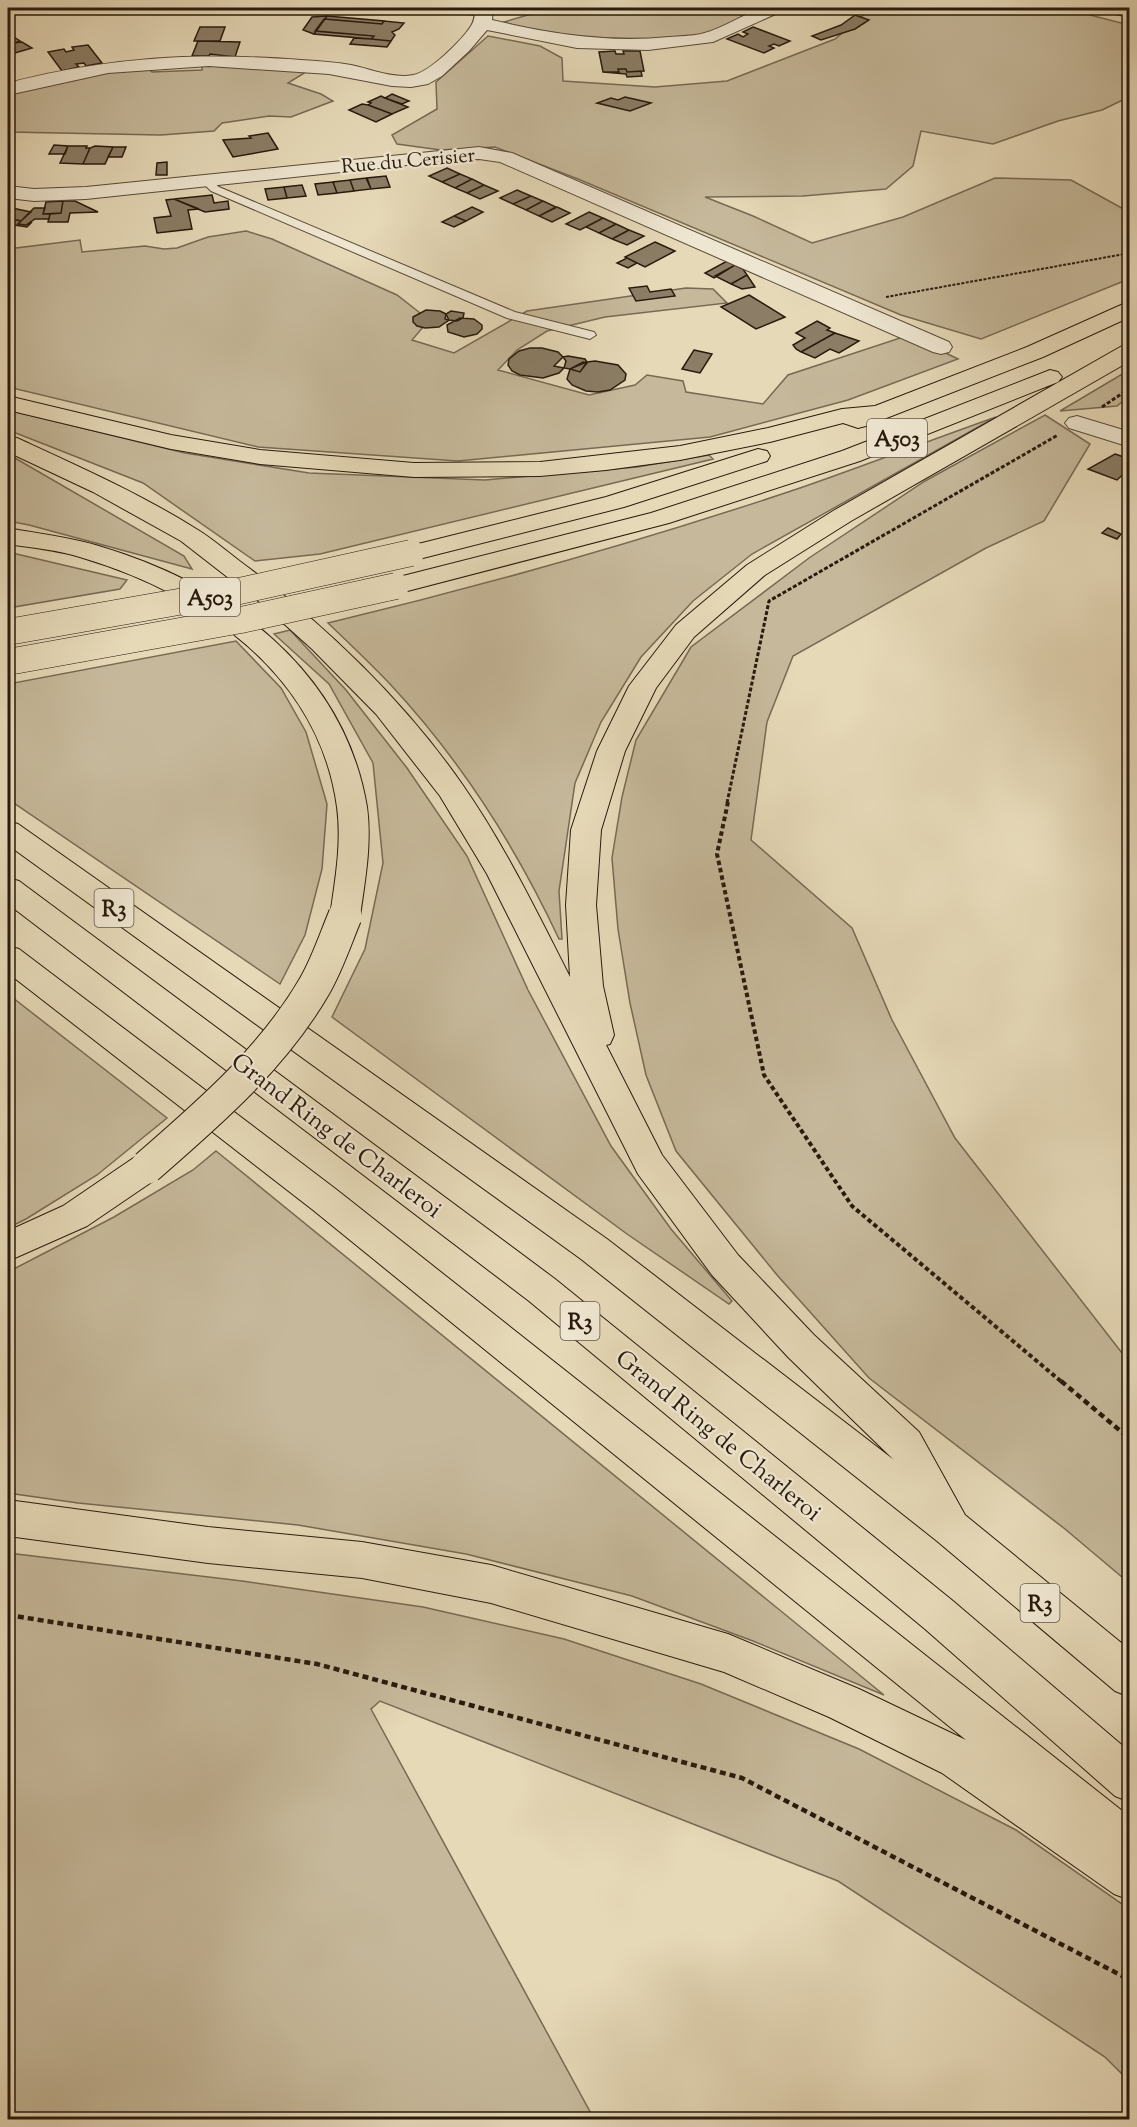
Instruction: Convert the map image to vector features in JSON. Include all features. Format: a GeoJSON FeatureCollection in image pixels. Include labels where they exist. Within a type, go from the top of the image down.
{"type":"FeatureCollection","features":[{"type":"Feature","properties":{"kind":"highway","name":"A503"},"geometry":{"type":"LineString","coordinates":[[8,632],[235,592],[411,553],[615,502],[797,444],[1035,352],[1130,308]]}},
{"type":"Feature","properties":{"kind":"highway","name":"A503"},"geometry":{"type":"LineString","coordinates":[[8,662],[241,620],[396,586],[660,518],[840,460],[1130,345]]}},
{"type":"Feature","properties":{"kind":"highway"},"geometry":{"type":"LineString","coordinates":[[610,1089],[587,986],[581,904],[586,830],[611,751],[643,686],[685,632],[756,570],[842,516],[1130,351]]}},
{"type":"Feature","properties":{"kind":"highway"},"geometry":{"type":"LineString","coordinates":[[8,403],[171,442],[260,457],[424,470],[540,469],[606,463],[680,453],[748,440],[842,416],[879,413]]}},
{"type":"Feature","properties":{"kind":"highway"},"geometry":{"type":"LineString","coordinates":[[8,443],[102,487],[190,536],[271,598],[322,643],[386,708],[451,790],[502,874],[650,1164],[725,1265],[801,1346],[904,1444],[951,1528]]}},
{"type":"Feature","properties":{"kind":"highway"},"geometry":{"type":"LineString","coordinates":[[8,536],[92,551],[164,578],[217,608],[288,666],[320,710],[339,755],[349,797],[353,860],[345,916],[315,986],[271,1050],[222,1102],[147,1167],[75,1216],[8,1247]]}},
{"type":"Feature","properties":{"kind":"highway","name":"R3"},"geometry":{"type":"LineString","coordinates":[[8,831],[594,1249],[951,1528],[1130,1677]]}},
{"type":"Feature","properties":{"kind":"highway","name":"Grand Ring de Charleroi"},"geometry":{"type":"LineString","coordinates":[[8,889],[542,1290],[939,1614],[1130,1780]]}},
{"type":"Feature","properties":{"kind":"highway"},"geometry":{"type":"LineString","coordinates":[[8,957],[326,1200],[1130,1845]]}},
{"type":"Feature","properties":{"kind":"highway"},"geometry":{"type":"LineString","coordinates":[[8,1518],[208,1545],[362,1560],[479,1582],[728,1654],[844,1704],[957,1758],[1130,1878]]}},
{"type":"Feature","properties":{"kind":"street"},"geometry":{"type":"LineString","coordinates":[[8,89],[85,71],[143,62],[216,61],[275,64],[346,70],[404,83],[425,79],[471,39],[483,15],[564,42],[615,46],[662,44],[705,38],[742,24],[774,8]]}},
{"type":"Feature","properties":{"kind":"street"},"geometry":{"type":"LineString","coordinates":[[1111,8],[1130,12]]}},
{"type":"Feature","properties":{"kind":"street","name":"Rue du Cerisier"},"geometry":{"type":"LineString","coordinates":[[8,192],[34,195],[86,193],[454,154],[479,153],[505,157],[941,347]]}},
{"type":"Feature","properties":{"kind":"street"},"geometry":{"type":"LineString","coordinates":[[1077,423],[1130,440]]}},
{"type":"Feature","properties":{"kind":"lane"},"geometry":{"type":"LineString","coordinates":[[206,180],[214,189],[511,315],[590,335]]}},
{"type":"Feature","properties":{"kind":"path"},"geometry":{"type":"LineString","coordinates":[[844,304],[1130,253]]}},
{"type":"Feature","properties":{"kind":"path"},"geometry":{"type":"LineString","coordinates":[[1130,388],[1077,423],[769,601],[717,854],[764,1075],[852,1206],[1130,1438]]}},
{"type":"Feature","properties":{"kind":"path"},"geometry":{"type":"LineString","coordinates":[[8,1615],[317,1664],[742,1778],[1130,1980]]}},
{"type":"Feature","properties":{"kind":"shaded area"},"geometry":{"type":"Polygon","coordinates":[[[313,8],[479,8],[475,15],[354,12],[313,8]]]}},
{"type":"Feature","properties":{"kind":"shaded area"},"geometry":{"type":"Polygon","coordinates":[[[552,8],[736,8],[742,17],[708,34],[658,40],[600,41],[531,31],[504,22],[552,8]]]}},
{"type":"Feature","properties":{"kind":"shaded area"},"geometry":{"type":"Polygon","coordinates":[[[872,8],[1063,8],[1129,25],[1129,97],[1102,110],[1058,121],[993,144],[921,131],[913,166],[886,189],[803,196],[705,197],[812,243],[903,217],[995,178],[1071,180],[1129,212],[1129,279],[981,339],[901,315],[578,179],[495,147],[441,150],[397,144],[392,135],[437,109],[436,82],[488,36],[540,46],[562,58],[563,81],[655,87],[727,81],[835,39],[872,8]]]}},
{"type":"Feature","properties":{"kind":"shaded area"},"geometry":{"type":"Polygon","coordinates":[[[202,63],[309,70],[288,83],[321,94],[333,101],[291,117],[269,116],[222,123],[214,131],[161,135],[8,132],[8,91],[143,64],[152,72],[202,70],[202,63]]]}},
{"type":"Feature","properties":{"kind":"shaded area"},"geometry":{"type":"Polygon","coordinates":[[[246,231],[272,239],[397,295],[429,320],[412,340],[454,353],[527,311],[686,288],[713,289],[727,303],[605,317],[547,331],[517,350],[498,370],[589,395],[635,385],[647,375],[683,381],[686,392],[763,404],[788,375],[909,335],[958,359],[848,400],[710,437],[458,461],[258,447],[8,387],[8,249],[80,240],[82,252],[145,246],[164,249],[177,248],[208,237],[246,231]]]}},
{"type":"Feature","properties":{"kind":"shaded area"},"geometry":{"type":"Polygon","coordinates":[[[1129,370],[1129,396],[1117,406],[1060,411],[1129,370]]]}},
{"type":"Feature","properties":{"kind":"shaded area"},"geometry":{"type":"Polygon","coordinates":[[[8,410],[185,453],[309,473],[485,480],[637,467],[709,455],[713,459],[320,554],[255,561],[143,483],[8,430],[8,410]]]}},
{"type":"Feature","properties":{"kind":"shaded area"},"geometry":{"type":"Polygon","coordinates":[[[1045,415],[1090,444],[1044,521],[986,548],[793,656],[767,722],[751,840],[852,928],[892,1020],[955,1138],[1129,1362],[1129,1583],[1065,1529],[869,1378],[777,1275],[676,1151],[646,1075],[630,1003],[618,929],[612,858],[622,797],[636,740],[691,647],[809,558],[925,481],[1045,415]]]}},
{"type":"Feature","properties":{"kind":"shaded area"},"geometry":{"type":"Polygon","coordinates":[[[996,417],[752,554],[693,601],[641,657],[601,722],[575,783],[559,891],[562,939],[559,939],[505,837],[462,773],[415,712],[390,684],[328,623],[506,577],[683,526],[800,488],[996,417]]]}},
{"type":"Feature","properties":{"kind":"shaded area"},"geometry":{"type":"Polygon","coordinates":[[[8,454],[184,556],[192,569],[8,521],[8,454]]]}},
{"type":"Feature","properties":{"kind":"shaded area"},"geometry":{"type":"Polygon","coordinates":[[[8,552],[127,580],[120,589],[8,608],[8,552]]]}},
{"type":"Feature","properties":{"kind":"shaded area"},"geometry":{"type":"Polygon","coordinates":[[[290,630],[346,690],[407,768],[467,856],[528,990],[611,1146],[671,1229],[732,1301],[729,1304],[627,1234],[332,1017],[365,949],[383,863],[373,763],[329,684],[274,634],[290,630]]]}},
{"type":"Feature","properties":{"kind":"shaded area"},"geometry":{"type":"Polygon","coordinates":[[[236,641],[281,688],[306,732],[327,804],[322,869],[305,935],[280,984],[8,799],[8,684],[236,641]]]}},
{"type":"Feature","properties":{"kind":"shaded area"},"geometry":{"type":"Polygon","coordinates":[[[8,994],[167,1118],[97,1175],[8,1228],[8,994]]]}},
{"type":"Feature","properties":{"kind":"shaded area"},"geometry":{"type":"Polygon","coordinates":[[[216,1151],[884,1695],[753,1641],[632,1596],[466,1554],[298,1525],[78,1503],[8,1493],[8,1272],[114,1217],[193,1170],[216,1151]]]}},
{"type":"Feature","properties":{"kind":"shaded area"},"geometry":{"type":"Polygon","coordinates":[[[8,1553],[242,1581],[423,1607],[564,1639],[701,1684],[859,1749],[1016,1830],[1129,1909],[1129,2081],[1105,2057],[838,1881],[380,1701],[371,1709],[594,2119],[8,2119],[8,1553]]]}},
{"type":"Feature","properties":{"kind":"building"},"geometry":{"type":"Polygon","coordinates":[[[805,8],[841,8],[830,14],[805,8]]]}},
{"type":"Feature","properties":{"kind":"building"},"geometry":{"type":"Polygon","coordinates":[[[855,15],[869,20],[855,29],[821,40],[812,36],[841,25],[855,15]]]}},
{"type":"Feature","properties":{"kind":"building"},"geometry":{"type":"Polygon","coordinates":[[[327,16],[384,21],[382,24],[325,19],[327,16]]]}},
{"type":"Feature","properties":{"kind":"building"},"geometry":{"type":"Polygon","coordinates":[[[327,16],[314,34],[303,30],[312,17],[327,16]]]}},
{"type":"Feature","properties":{"kind":"building"},"geometry":{"type":"Polygon","coordinates":[[[324,19],[382,24],[384,21],[404,23],[392,32],[395,35],[391,41],[371,39],[374,36],[315,31],[324,19]]]}},
{"type":"Feature","properties":{"kind":"building"},"geometry":{"type":"Polygon","coordinates":[[[200,27],[225,27],[220,41],[194,41],[200,27]]]}},
{"type":"Feature","properties":{"kind":"building"},"geometry":{"type":"Polygon","coordinates":[[[753,27],[790,41],[779,46],[774,44],[769,46],[774,48],[764,53],[727,39],[738,34],[743,37],[748,34],[743,32],[753,27]]]}},
{"type":"Feature","properties":{"kind":"building"},"geometry":{"type":"Polygon","coordinates":[[[316,31],[374,36],[371,39],[314,34],[316,31]]]}},
{"type":"Feature","properties":{"kind":"building"},"geometry":{"type":"Polygon","coordinates":[[[11,35],[20,41],[14,43],[22,42],[32,48],[8,55],[8,36],[11,35]]]}},
{"type":"Feature","properties":{"kind":"building"},"geometry":{"type":"Polygon","coordinates":[[[354,38],[391,41],[387,47],[350,44],[354,38]]]}},
{"type":"Feature","properties":{"kind":"building"},"geometry":{"type":"Polygon","coordinates":[[[198,41],[240,42],[235,57],[210,54],[209,56],[192,56],[198,41]]]}},
{"type":"Feature","properties":{"kind":"building"},"geometry":{"type":"Polygon","coordinates":[[[88,45],[102,63],[86,66],[84,63],[76,64],[79,67],[62,71],[48,52],[64,49],[66,52],[74,50],[72,47],[88,45]]]}},
{"type":"Feature","properties":{"kind":"building"},"geometry":{"type":"Polygon","coordinates":[[[615,51],[616,54],[624,54],[623,51],[640,51],[644,71],[627,72],[626,69],[618,69],[619,72],[603,72],[599,52],[615,51]]]}},
{"type":"Feature","properties":{"kind":"building"},"geometry":{"type":"Polygon","coordinates":[[[618,69],[626,69],[627,72],[641,71],[642,76],[627,77],[626,74],[603,72],[619,72],[618,69]]]}},
{"type":"Feature","properties":{"kind":"building"},"geometry":{"type":"Polygon","coordinates":[[[392,94],[409,101],[402,104],[385,98],[392,94]]]}},
{"type":"Feature","properties":{"kind":"building"},"geometry":{"type":"Polygon","coordinates":[[[381,96],[408,107],[392,114],[368,105],[371,103],[368,102],[381,96]]]}},
{"type":"Feature","properties":{"kind":"building"},"geometry":{"type":"Polygon","coordinates":[[[625,97],[651,103],[630,111],[597,103],[611,98],[618,100],[625,97]]]}},
{"type":"Feature","properties":{"kind":"building"},"geometry":{"type":"Polygon","coordinates":[[[362,104],[392,114],[376,122],[349,110],[362,104]]]}},
{"type":"Feature","properties":{"kind":"building"},"geometry":{"type":"Polygon","coordinates":[[[268,133],[278,149],[233,157],[223,140],[251,138],[249,136],[268,133]]]}},
{"type":"Feature","properties":{"kind":"building"},"geometry":{"type":"Polygon","coordinates":[[[54,145],[68,146],[65,154],[49,154],[54,145]]]}},
{"type":"Feature","properties":{"kind":"building"},"geometry":{"type":"Polygon","coordinates":[[[68,146],[90,148],[83,164],[60,163],[68,146]]]}},
{"type":"Feature","properties":{"kind":"building"},"geometry":{"type":"Polygon","coordinates":[[[113,147],[105,164],[83,164],[90,148],[113,147]]]}},
{"type":"Feature","properties":{"kind":"building"},"geometry":{"type":"Polygon","coordinates":[[[113,147],[126,147],[122,157],[108,157],[113,147]]]}},
{"type":"Feature","properties":{"kind":"building"},"geometry":{"type":"Polygon","coordinates":[[[167,162],[167,175],[156,175],[157,163],[167,162]]]}},
{"type":"Feature","properties":{"kind":"building"},"geometry":{"type":"Polygon","coordinates":[[[447,168],[460,174],[442,182],[429,176],[447,168]]]}},
{"type":"Feature","properties":{"kind":"building"},"geometry":{"type":"Polygon","coordinates":[[[460,174],[472,179],[455,188],[442,182],[460,174]]]}},
{"type":"Feature","properties":{"kind":"building"},"geometry":{"type":"Polygon","coordinates":[[[386,176],[390,187],[371,189],[367,178],[386,176]]]}},
{"type":"Feature","properties":{"kind":"building"},"geometry":{"type":"Polygon","coordinates":[[[366,178],[371,189],[354,191],[350,180],[366,178]]]}},
{"type":"Feature","properties":{"kind":"building"},"geometry":{"type":"Polygon","coordinates":[[[472,179],[484,185],[467,193],[455,188],[472,179]]]}},
{"type":"Feature","properties":{"kind":"building"},"geometry":{"type":"Polygon","coordinates":[[[350,180],[354,191],[337,193],[333,182],[350,180]]]}},
{"type":"Feature","properties":{"kind":"building"},"geometry":{"type":"Polygon","coordinates":[[[333,182],[337,193],[318,195],[315,184],[333,182]]]}},
{"type":"Feature","properties":{"kind":"building"},"geometry":{"type":"Polygon","coordinates":[[[302,185],[306,196],[287,198],[284,187],[302,185]]]}},
{"type":"Feature","properties":{"kind":"building"},"geometry":{"type":"Polygon","coordinates":[[[484,185],[498,191],[480,199],[467,193],[484,185]]]}},
{"type":"Feature","properties":{"kind":"building"},"geometry":{"type":"Polygon","coordinates":[[[284,187],[287,198],[268,200],[265,189],[284,187]]]}},
{"type":"Feature","properties":{"kind":"building"},"geometry":{"type":"Polygon","coordinates":[[[517,190],[531,196],[513,204],[500,198],[517,190]]]}},
{"type":"Feature","properties":{"kind":"building"},"geometry":{"type":"Polygon","coordinates":[[[212,195],[214,203],[228,201],[229,209],[205,212],[174,199],[212,195]]]}},
{"type":"Feature","properties":{"kind":"building"},"geometry":{"type":"Polygon","coordinates":[[[531,196],[543,201],[526,210],[513,204],[531,196]]]}},
{"type":"Feature","properties":{"kind":"building"},"geometry":{"type":"Polygon","coordinates":[[[174,199],[199,209],[188,210],[192,229],[157,233],[154,218],[171,216],[166,200],[174,199]]]}},
{"type":"Feature","properties":{"kind":"building"},"geometry":{"type":"Polygon","coordinates":[[[63,201],[61,213],[43,214],[46,202],[63,201]]]}},
{"type":"Feature","properties":{"kind":"building"},"geometry":{"type":"Polygon","coordinates":[[[63,201],[75,201],[98,212],[70,213],[68,222],[48,222],[50,214],[61,213],[63,201]]]}},
{"type":"Feature","properties":{"kind":"building"},"geometry":{"type":"Polygon","coordinates":[[[543,201],[556,207],[539,216],[526,210],[543,201]]]}},
{"type":"Feature","properties":{"kind":"building"},"geometry":{"type":"Polygon","coordinates":[[[472,207],[483,212],[466,221],[454,216],[472,207]]]}},
{"type":"Feature","properties":{"kind":"building"},"geometry":{"type":"Polygon","coordinates":[[[557,207],[570,213],[552,222],[539,216],[557,207]]]}},
{"type":"Feature","properties":{"kind":"building"},"geometry":{"type":"Polygon","coordinates":[[[12,208],[31,212],[21,221],[8,218],[8,212],[12,208]]]}},
{"type":"Feature","properties":{"kind":"building"},"geometry":{"type":"Polygon","coordinates":[[[34,208],[45,208],[43,214],[50,214],[49,219],[35,219],[26,225],[18,224],[34,208]]]}},
{"type":"Feature","properties":{"kind":"building"},"geometry":{"type":"Polygon","coordinates":[[[589,212],[603,218],[580,230],[566,224],[589,212]]]}},
{"type":"Feature","properties":{"kind":"building"},"geometry":{"type":"Polygon","coordinates":[[[454,216],[466,221],[454,227],[442,222],[454,216]]]}},
{"type":"Feature","properties":{"kind":"building"},"geometry":{"type":"Polygon","coordinates":[[[8,218],[21,221],[18,224],[26,225],[32,222],[27,227],[8,224],[8,218]]]}},
{"type":"Feature","properties":{"kind":"building"},"geometry":{"type":"Polygon","coordinates":[[[603,218],[616,224],[599,233],[586,227],[603,218]]]}},
{"type":"Feature","properties":{"kind":"building"},"geometry":{"type":"Polygon","coordinates":[[[616,224],[629,230],[612,239],[599,233],[616,224]]]}},
{"type":"Feature","properties":{"kind":"building"},"geometry":{"type":"Polygon","coordinates":[[[629,230],[644,236],[627,245],[612,239],[629,230]]]}},
{"type":"Feature","properties":{"kind":"building"},"geometry":{"type":"Polygon","coordinates":[[[655,242],[675,251],[645,267],[625,257],[655,242]]]}},
{"type":"Feature","properties":{"kind":"building"},"geometry":{"type":"Polygon","coordinates":[[[627,258],[637,263],[628,268],[617,263],[627,258]]]}},
{"type":"Feature","properties":{"kind":"building"},"geometry":{"type":"Polygon","coordinates":[[[727,261],[735,265],[714,278],[705,273],[727,261]]]}},
{"type":"Feature","properties":{"kind":"building"},"geometry":{"type":"Polygon","coordinates":[[[735,265],[743,269],[747,275],[731,284],[715,276],[735,265]]]}},
{"type":"Feature","properties":{"kind":"building"},"geometry":{"type":"Polygon","coordinates":[[[747,275],[755,287],[742,289],[731,284],[747,275]]]}},
{"type":"Feature","properties":{"kind":"building"},"geometry":{"type":"Polygon","coordinates":[[[647,286],[650,292],[671,289],[675,296],[636,301],[629,288],[647,286]]]}},
{"type":"Feature","properties":{"kind":"building"},"geometry":{"type":"Polygon","coordinates":[[[749,295],[785,317],[756,329],[721,307],[749,295]]]}},
{"type":"Feature","properties":{"kind":"building"},"geometry":{"type":"Polygon","coordinates":[[[426,310],[440,311],[446,314],[445,319],[449,320],[439,327],[417,326],[413,322],[413,317],[426,310]]]}},
{"type":"Feature","properties":{"kind":"building"},"geometry":{"type":"Polygon","coordinates":[[[451,311],[464,313],[463,318],[457,321],[449,320],[446,314],[451,311]]]}},
{"type":"Feature","properties":{"kind":"building"},"geometry":{"type":"Polygon","coordinates":[[[460,318],[474,319],[482,325],[482,329],[477,334],[464,337],[448,332],[447,325],[460,318]]]}},
{"type":"Feature","properties":{"kind":"building"},"geometry":{"type":"Polygon","coordinates":[[[817,321],[830,328],[827,330],[835,333],[801,352],[796,349],[793,345],[805,338],[796,333],[817,321]]]}},
{"type":"Feature","properties":{"kind":"building"},"geometry":{"type":"Polygon","coordinates":[[[835,333],[859,341],[839,353],[830,349],[815,358],[801,352],[835,333]]]}},
{"type":"Feature","properties":{"kind":"building"},"geometry":{"type":"Polygon","coordinates":[[[530,348],[558,352],[563,357],[554,366],[564,368],[559,373],[543,378],[520,375],[512,371],[508,365],[509,359],[519,351],[530,348]]]}},
{"type":"Feature","properties":{"kind":"building"},"geometry":{"type":"Polygon","coordinates":[[[694,350],[712,354],[700,373],[682,369],[694,350]]]}},
{"type":"Feature","properties":{"kind":"building"},"geometry":{"type":"Polygon","coordinates":[[[563,357],[585,359],[587,362],[570,369],[564,368],[566,361],[563,357]]]}},
{"type":"Feature","properties":{"kind":"building"},"geometry":{"type":"Polygon","coordinates":[[[583,362],[587,363],[580,372],[570,369],[583,362]]]}},
{"type":"Feature","properties":{"kind":"building"},"geometry":{"type":"Polygon","coordinates":[[[587,362],[618,365],[626,374],[625,380],[610,390],[598,392],[586,391],[572,385],[567,379],[570,369],[580,372],[587,362]]]}},
{"type":"Feature","properties":{"kind":"building"},"geometry":{"type":"Polygon","coordinates":[[[1115,454],[1130,459],[1130,468],[1117,480],[1088,469],[1115,454]]]}},
{"type":"Feature","properties":{"kind":"building"},"geometry":{"type":"Polygon","coordinates":[[[1108,528],[1121,534],[1117,539],[1102,533],[1108,528]]]}}]}
